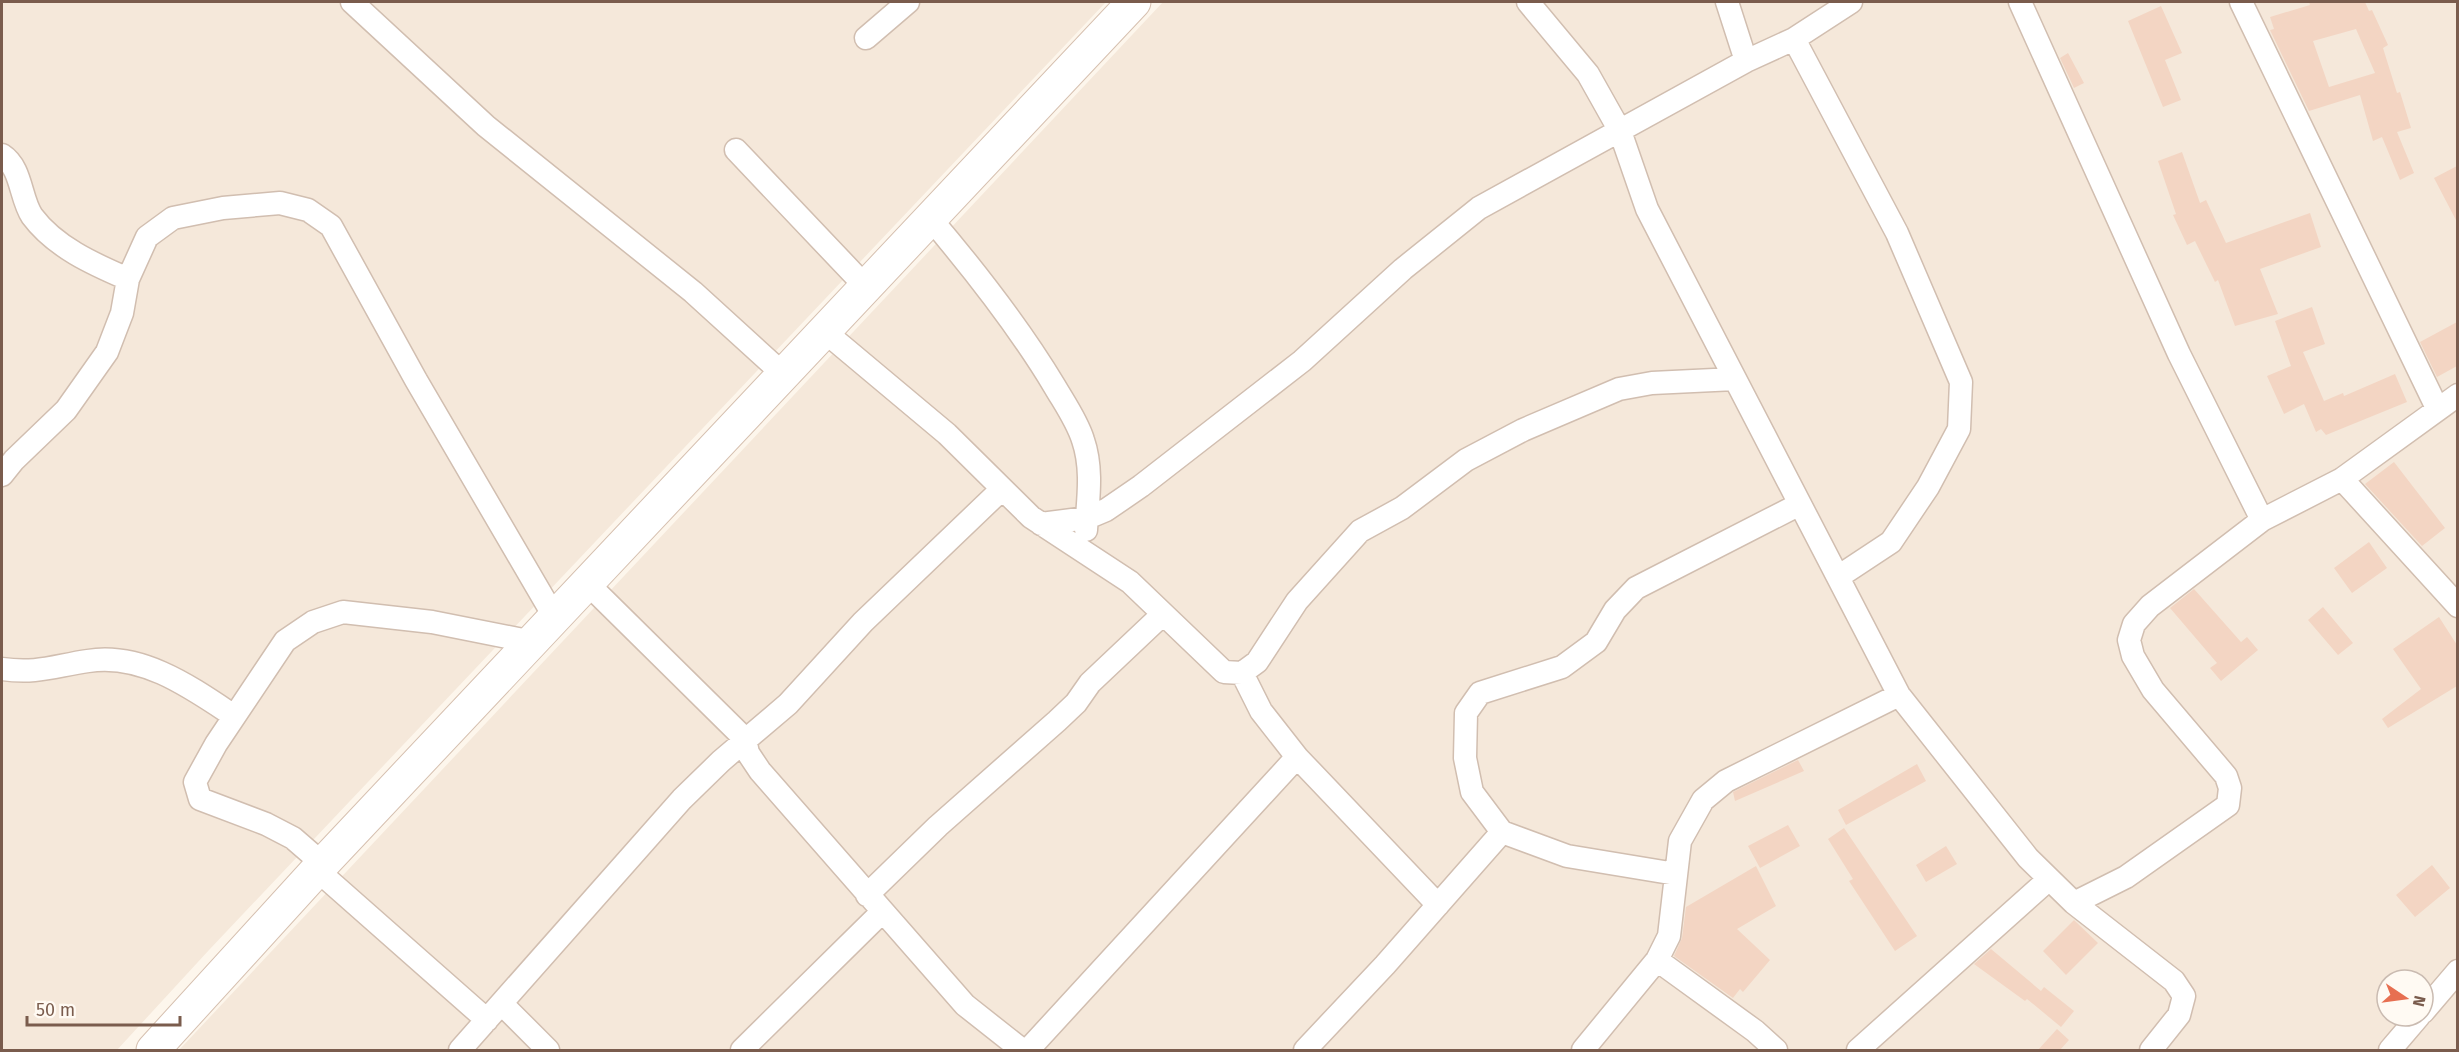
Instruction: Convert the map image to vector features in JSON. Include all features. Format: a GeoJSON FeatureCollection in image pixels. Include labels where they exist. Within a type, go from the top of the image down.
{"type":"FeatureCollection","features":[{"type":"Feature","properties":{"kind":"main road"},"geometry":{"type":"LineString","coordinates":[[153,1050],[320,867],[1134,2]]}},
{"type":"Feature","properties":{"kind":"street"},"geometry":{"type":"LineString","coordinates":[[352,2],[486,126],[693,291],[783,374]]}},
{"type":"Feature","properties":{"kind":"street"},"geometry":{"type":"LineString","coordinates":[[866,38],[908,2]]}},
{"type":"Feature","properties":{"kind":"street"},"geometry":{"type":"LineString","coordinates":[[1528,2],[1588,74],[1620,131],[1647,209],[1899,696],[2048,880],[2074,903],[2175,981],[2184,996],[2179,1015],[2151,1050]]}},
{"type":"Feature","properties":{"kind":"street"},"geometry":{"type":"LineString","coordinates":[[1727,2],[1746,61]]}},
{"type":"Feature","properties":{"kind":"street"},"geometry":{"type":"LineString","coordinates":[[1041,524],[1087,518],[1106,510],[1141,486],[1302,361],[1403,269],[1479,208],[1746,61],[1794,39],[1850,2]]}},
{"type":"Feature","properties":{"kind":"street"},"geometry":{"type":"LineString","coordinates":[[2020,2],[2179,354],[2262,520]]}},
{"type":"Feature","properties":{"kind":"street"},"geometry":{"type":"LineString","coordinates":[[2241,2],[2437,408]]}},
{"type":"Feature","properties":{"kind":"street"},"geometry":{"type":"LineString","coordinates":[[1794,39],[1897,233],[1961,382],[1959,429],[1928,488],[1891,542],[1838,577]]}},
{"type":"Feature","properties":{"kind":"street"},"geometry":{"type":"LineString","coordinates":[[736,150],[866,287]]}},
{"type":"Feature","properties":{"kind":"street"},"geometry":{"type":"LineString","coordinates":[[2,155],[19,180],[31,214],[48,234],[101,267],[128,279]]}},
{"type":"Feature","properties":{"kind":"street"},"geometry":{"type":"LineString","coordinates":[[2,475],[66,410],[107,352],[122,313],[128,279],[147,237],[173,218],[223,208],[280,203],[308,210],[331,226],[416,380],[555,618]]}},
{"type":"Feature","properties":{"kind":"street"},"geometry":{"type":"LineString","coordinates":[[930,218],[964,258],[1034,353],[1070,412],[1083,440],[1090,480],[1084,550]]}},
{"type":"Feature","properties":{"kind":"street"},"geometry":{"type":"LineString","coordinates":[[824,331],[947,434],[1041,524],[1130,582],[1224,672],[1242,673],[1257,662],[1297,601],[1360,531],[1402,508],[1467,460],[1523,430],[1619,389],[1652,383],[1735,379]]}},
{"type":"Feature","properties":{"kind":"street"},"geometry":{"type":"LineString","coordinates":[[2074,903],[2126,877],[2228,805],[2230,788],[2226,776],[2153,690],[2133,656],[2129,639],[2134,624],[2150,606],[2262,520],[2342,479],[2457,395]]}},
{"type":"Feature","properties":{"kind":"street"},"geometry":{"type":"LineString","coordinates":[[2342,479],[2457,606]]}},
{"type":"Feature","properties":{"kind":"street"},"geometry":{"type":"LineString","coordinates":[[460,1050],[682,799],[745,739],[788,704],[863,622],[1002,489]]}},
{"type":"Feature","properties":{"kind":"street"},"geometry":{"type":"LineString","coordinates":[[1676,874],[1566,856],[1502,832],[1472,792],[1465,758],[1466,713],[1480,693],[1562,668],[1596,642],[1615,610],[1636,588],[1800,504]]}},
{"type":"Feature","properties":{"kind":"street"},"geometry":{"type":"LineString","coordinates":[[588,584],[745,739],[748,753],[760,771],[965,1005],[1022,1050]]}},
{"type":"Feature","properties":{"kind":"street"},"geometry":{"type":"LineString","coordinates":[[487,1020],[320,867],[292,838],[266,824],[200,800],[195,782],[234,716],[285,641],[313,622],[343,612],[432,622],[533,642]]}},
{"type":"Feature","properties":{"kind":"street"},"geometry":{"type":"LineString","coordinates":[[867,895],[1007,763],[1076,703],[1090,683],[1163,614]]}},
{"type":"Feature","properties":{"kind":"street"},"geometry":{"type":"LineString","coordinates":[[2,669],[24,672],[49,670],[89,660],[123,660],[181,681],[234,716]]}},
{"type":"Feature","properties":{"kind":"street"},"geometry":{"type":"LineString","coordinates":[[1242,673],[1261,711],[1298,757],[1438,905]]}},
{"type":"Feature","properties":{"kind":"street"},"geometry":{"type":"LineString","coordinates":[[1583,1050],[1657,960],[1670,936],[1680,841],[1703,800],[1726,781],[1899,696]]}},
{"type":"Feature","properties":{"kind":"street"},"geometry":{"type":"LineString","coordinates":[[1028,1050],[1298,757]]}},
{"type":"Feature","properties":{"kind":"street"},"geometry":{"type":"LineString","coordinates":[[1305,1050],[1502,832]]}},
{"type":"Feature","properties":{"kind":"street"},"geometry":{"type":"LineString","coordinates":[[1858,1050],[2048,880]]}},
{"type":"Feature","properties":{"kind":"street"},"geometry":{"type":"LineString","coordinates":[[742,1050],[882,912]]}},
{"type":"Feature","properties":{"kind":"street"},"geometry":{"type":"LineString","coordinates":[[1657,960],[1755,1031],[1776,1050]]}},
{"type":"Feature","properties":{"kind":"street"},"geometry":{"type":"LineString","coordinates":[[2435,998],[2457,971]]}},
{"type":"Feature","properties":{"kind":"street"},"geometry":{"type":"LineString","coordinates":[[502,1004],[548,1050]]}},
{"type":"Feature","properties":{"kind":"street"},"geometry":{"type":"LineString","coordinates":[[2390,1050],[2409,1028]]}},
{"type":"Feature","properties":{"kind":"shaded area"},"geometry":{"type":"Polygon","coordinates":[[[2,2],[1106,2],[117,1050],[2,1050],[2,2]]]}},
{"type":"Feature","properties":{"kind":"shaded area"},"geometry":{"type":"Polygon","coordinates":[[[1163,2],[2457,2],[2457,1050],[179,1050],[1163,2]]]}},
{"type":"Feature","properties":{"kind":"building"},"geometry":{"type":"Polygon","coordinates":[[[2309,2],[2365,2],[2369,11],[2372,10],[2388,45],[2383,48],[2411,128],[2397,132],[2414,173],[2400,180],[2382,137],[2373,141],[2360,95],[2309,111],[2270,30],[2274,29],[2270,17],[2310,5],[2309,2]],[[2356,29],[2313,41],[2329,87],[2375,73],[2356,29]]]}},
{"type":"Feature","properties":{"kind":"building"},"geometry":{"type":"Polygon","coordinates":[[[2161,6],[2182,53],[2165,60],[2181,100],[2163,107],[2128,21],[2161,6]]]}},
{"type":"Feature","properties":{"kind":"building"},"geometry":{"type":"Polygon","coordinates":[[[2068,53],[2084,83],[2074,88],[2060,58],[2068,53]]]}},
{"type":"Feature","properties":{"kind":"building"},"geometry":{"type":"Polygon","coordinates":[[[2182,152],[2200,203],[2206,200],[2226,243],[2310,213],[2321,247],[2260,269],[2278,314],[2235,326],[2218,280],[2215,282],[2195,241],[2187,245],[2173,215],[2176,214],[2158,161],[2182,152]]]}},
{"type":"Feature","properties":{"kind":"building"},"geometry":{"type":"Polygon","coordinates":[[[2457,166],[2457,222],[2434,178],[2457,166]]]}},
{"type":"Feature","properties":{"kind":"building"},"geometry":{"type":"Polygon","coordinates":[[[2312,307],[2325,344],[2303,352],[2324,401],[2343,393],[2344,396],[2395,374],[2407,402],[2326,435],[2321,429],[2316,432],[2304,404],[2284,414],[2267,376],[2291,366],[2275,321],[2312,307]]]}},
{"type":"Feature","properties":{"kind":"building"},"geometry":{"type":"Polygon","coordinates":[[[2457,322],[2457,366],[2437,377],[2420,342],[2457,322]]]}},
{"type":"Feature","properties":{"kind":"building"},"geometry":{"type":"Polygon","coordinates":[[[2394,462],[2445,528],[2422,546],[2365,484],[2394,462]]]}},
{"type":"Feature","properties":{"kind":"building"},"geometry":{"type":"Polygon","coordinates":[[[2369,542],[2387,568],[2352,593],[2334,568],[2369,542]]]}},
{"type":"Feature","properties":{"kind":"building"},"geometry":{"type":"Polygon","coordinates":[[[2194,589],[2241,642],[2247,637],[2258,650],[2221,681],[2210,668],[2217,663],[2170,608],[2194,589]]]}},
{"type":"Feature","properties":{"kind":"building"},"geometry":{"type":"Polygon","coordinates":[[[2323,607],[2353,643],[2338,655],[2308,620],[2323,607]]]}},
{"type":"Feature","properties":{"kind":"building"},"geometry":{"type":"Polygon","coordinates":[[[2439,617],[2457,645],[2457,686],[2388,728],[2382,719],[2421,689],[2393,649],[2439,617]]]}},
{"type":"Feature","properties":{"kind":"building"},"geometry":{"type":"Polygon","coordinates":[[[1798,760],[1804,771],[1735,801],[1733,792],[1798,760]]]}},
{"type":"Feature","properties":{"kind":"building"},"geometry":{"type":"Polygon","coordinates":[[[1917,764],[1926,781],[1846,825],[1838,810],[1917,764]]]}},
{"type":"Feature","properties":{"kind":"building"},"geometry":{"type":"Polygon","coordinates":[[[1788,825],[1800,846],[1760,868],[1748,846],[1788,825]]]}},
{"type":"Feature","properties":{"kind":"building"},"geometry":{"type":"Polygon","coordinates":[[[1844,828],[1917,936],[1895,951],[1849,881],[1853,879],[1828,839],[1844,828]]]}},
{"type":"Feature","properties":{"kind":"building"},"geometry":{"type":"Polygon","coordinates":[[[1946,846],[1957,864],[1926,882],[1916,865],[1946,846]]]}},
{"type":"Feature","properties":{"kind":"building"},"geometry":{"type":"Polygon","coordinates":[[[2432,865],[2450,888],[2415,917],[2396,895],[2432,865]]]}},
{"type":"Feature","properties":{"kind":"building"},"geometry":{"type":"Polygon","coordinates":[[[1756,866],[1776,906],[1737,929],[1770,960],[1743,992],[1740,989],[1733,998],[1674,956],[1682,938],[1686,907],[1756,866]]]}},
{"type":"Feature","properties":{"kind":"building"},"geometry":{"type":"Polygon","coordinates":[[[2074,920],[2098,943],[2066,975],[2043,951],[2074,920]]]}},
{"type":"Feature","properties":{"kind":"building"},"geometry":{"type":"Polygon","coordinates":[[[1991,949],[2041,991],[2044,987],[2074,1011],[2061,1027],[2027,999],[2025,1001],[1974,964],[1991,949]]]}},
{"type":"Feature","properties":{"kind":"building"},"geometry":{"type":"Polygon","coordinates":[[[2057,1029],[2069,1040],[2060,1050],[2038,1050],[2057,1029]]]}}]}
